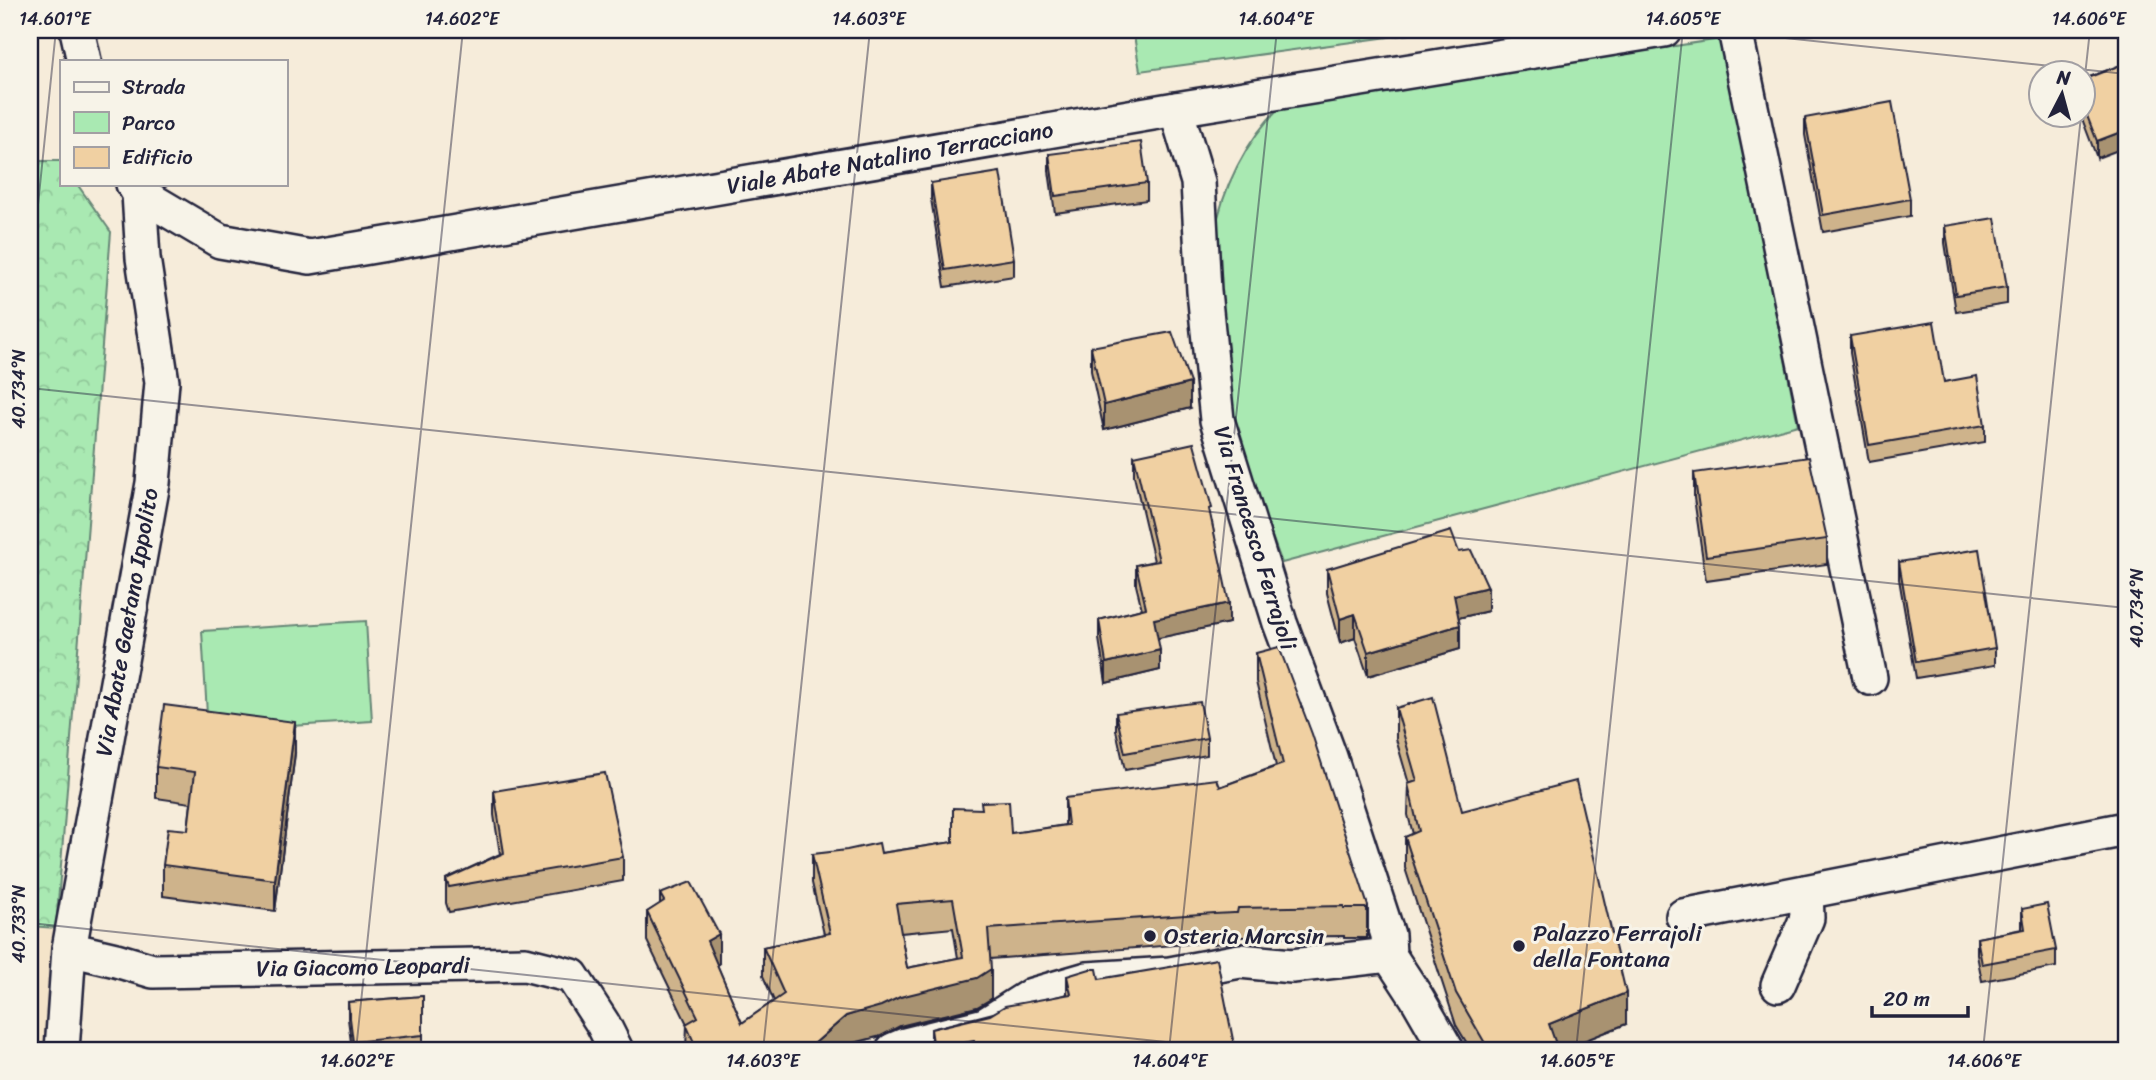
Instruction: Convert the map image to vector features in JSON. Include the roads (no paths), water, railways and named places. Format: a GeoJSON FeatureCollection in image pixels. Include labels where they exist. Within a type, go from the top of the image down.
{"type":"FeatureCollection","features":[{"type":"Feature","properties":{"kind":"street"},"geometry":{"type":"LineString","coordinates":[[77,30],[84,60]]}},
{"type":"Feature","properties":{"kind":"street","name":"Viale Abate Natalino Terracciano"},"geometry":{"type":"LineString","coordinates":[[136,188],[219,241],[310,257],[1613,34],[1664,30]]}},
{"type":"Feature","properties":{"kind":"street"},"geometry":{"type":"LineString","coordinates":[[1735,30],[1870,678]]}},
{"type":"Feature","properties":{"kind":"street","name":"Via Francesco Ferrajoli"},"geometry":{"type":"LineString","coordinates":[[1176,108],[1198,183],[1204,291],[1217,420],[1280,623],[1330,757],[1388,935],[1389,955]]}},
{"type":"Feature","properties":{"kind":"street","name":"Via Abate Gaetano Ippolito"},"geometry":{"type":"LineString","coordinates":[[62,1050],[69,950],[153,483],[162,382],[143,258],[136,188]]}},
{"type":"Feature","properties":{"kind":"street"},"geometry":{"type":"LineString","coordinates":[[1683,916],[2126,829]]}},
{"type":"Feature","properties":{"kind":"street"},"geometry":{"type":"LineString","coordinates":[[1778,985],[1807,918],[1806,892]]}},
{"type":"Feature","properties":{"kind":"street","name":"Via Giacomo Leopardi"},"geometry":{"type":"LineString","coordinates":[[69,950],[153,971],[525,964],[572,976],[603,1024],[616,1050]]}},
{"type":"Feature","properties":{"kind":"street"},"geometry":{"type":"LineString","coordinates":[[894,1050],[985,1025],[1032,995],[1087,979],[1170,974],[1240,961],[1292,966],[1389,955],[1447,1050]]}},
{"type":"Feature","properties":{"kind":"place","name":"Osteria Marcsin"},"geometry":{"type":"Point","coordinates":[1150,936]}},
{"type":"Feature","properties":{"kind":"place","name":"Palazzo Ferrajoli della Fontana"},"geometry":{"type":"Point","coordinates":[1519,946]}}]}
